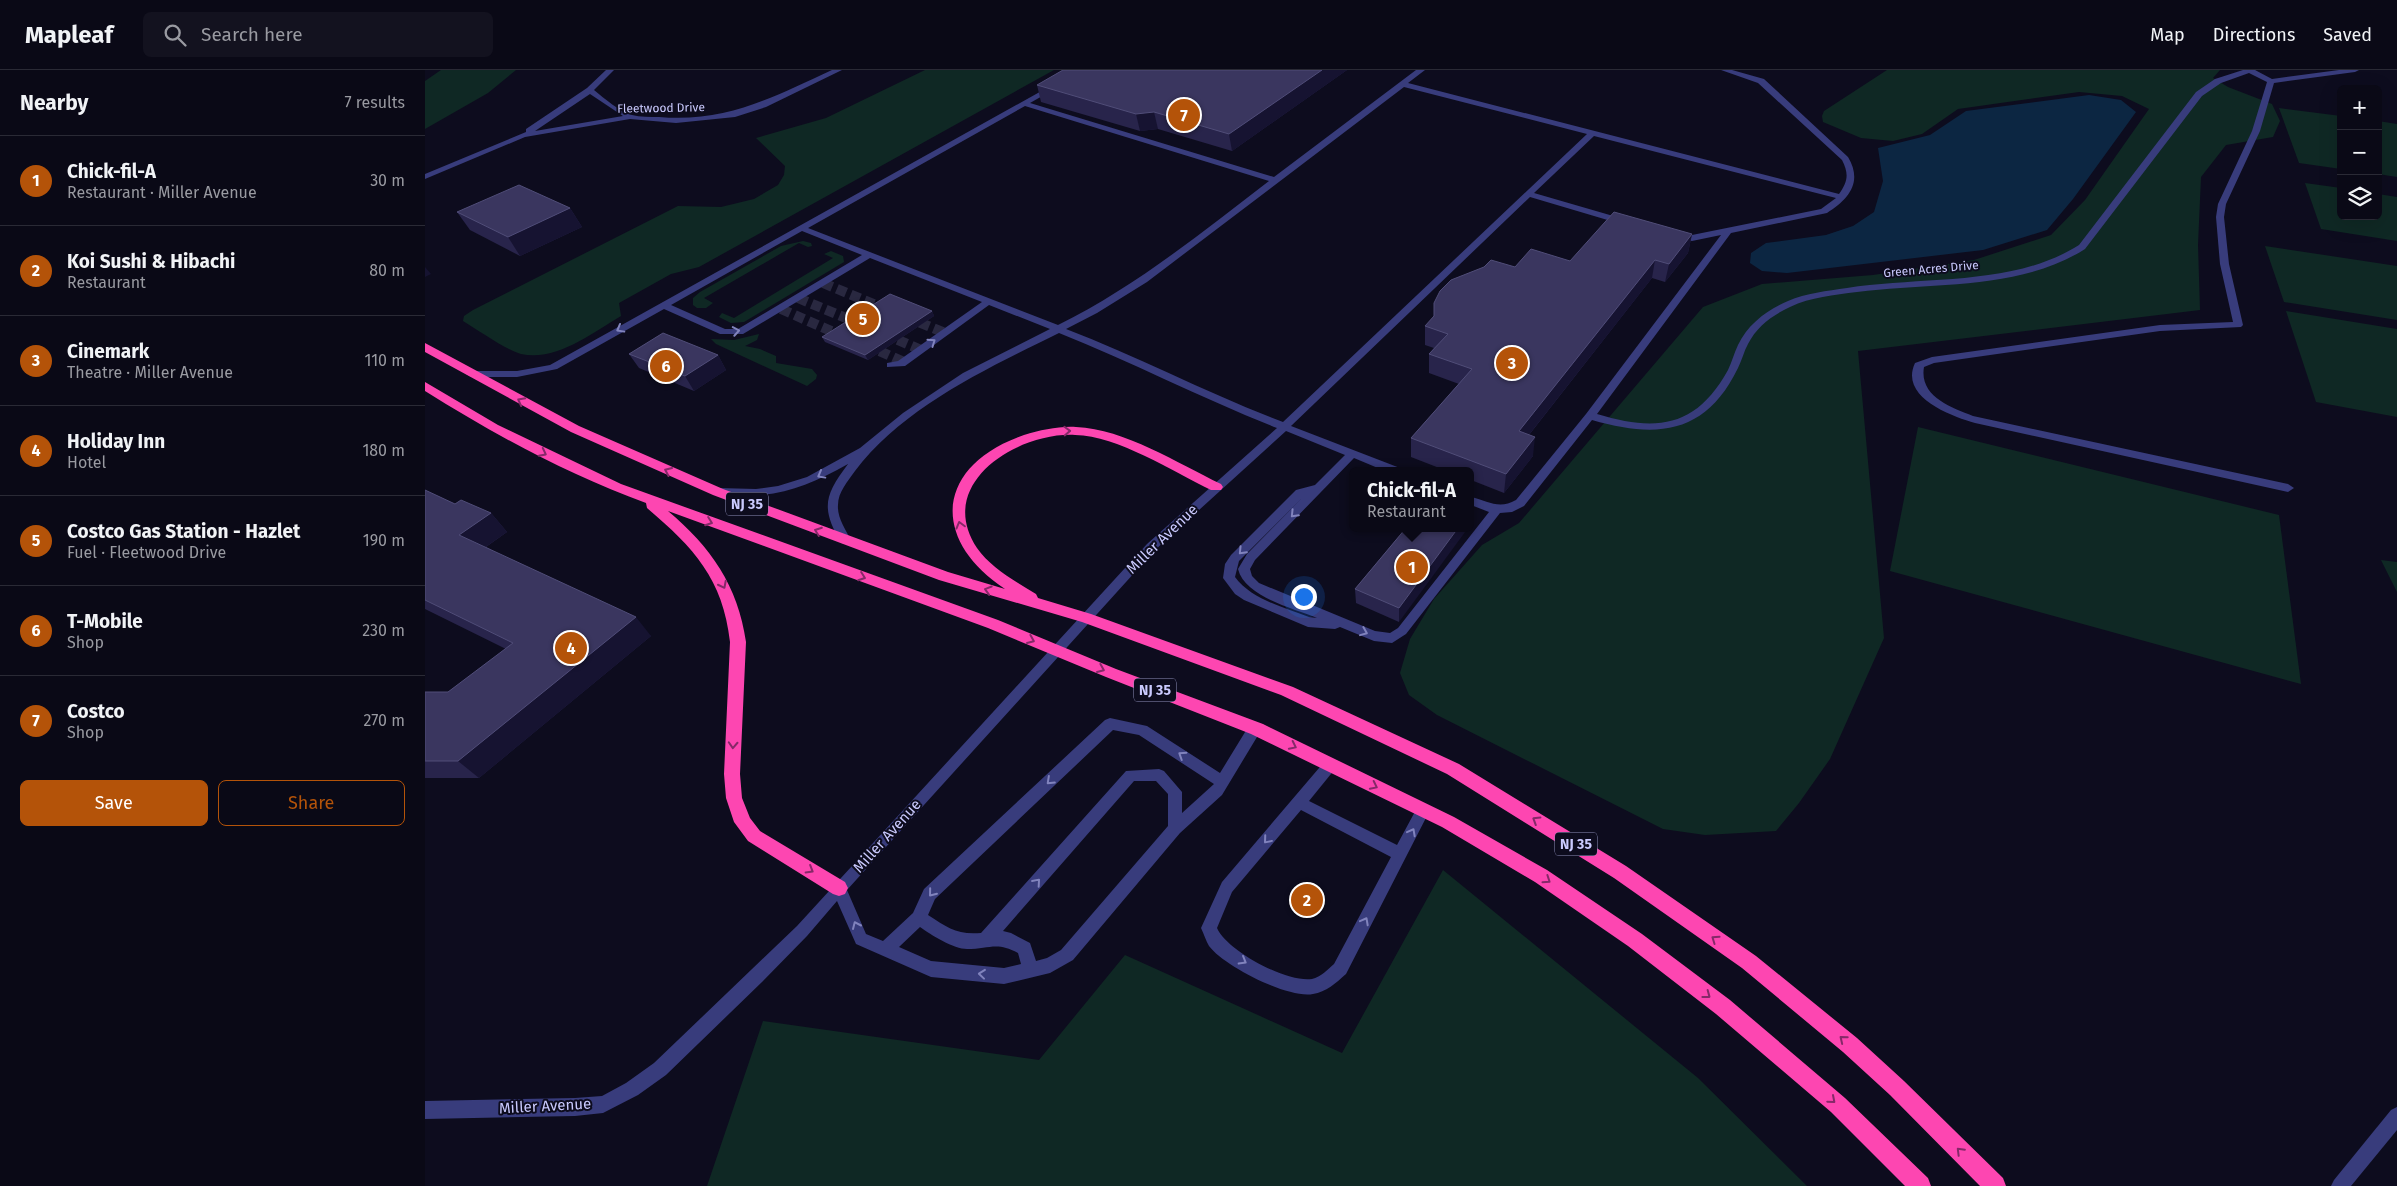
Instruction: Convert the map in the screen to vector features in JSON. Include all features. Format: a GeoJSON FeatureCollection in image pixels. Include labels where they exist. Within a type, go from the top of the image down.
{"type":"FeatureCollection","features":[{"type":"Feature","properties":{"kind":"highway","name":"NJ 35"},"geometry":{"type":"LineString","coordinates":[[425,347],[471,374],[575,429],[718,492],[944,576],[1086,618],[1287,691],[1453,769],[1620,872],[1749,962],[1850,1045],[1897,1088],[1995,1186]]}},
{"type":"Feature","properties":{"kind":"highway","name":"NJ 35"},"geometry":{"type":"LineString","coordinates":[[425,386],[494,428],[570,466],[643,498],[993,624],[1056,651],[1255,728],[1423,810],[1541,876],[1635,940],[1723,1007],[1838,1105],[1920,1186]]}},
{"type":"Feature","properties":{"kind":"highway"},"geometry":{"type":"LineString","coordinates":[[1042,606],[995,575],[979,560],[963,534],[957,514],[959,497],[967,480],[982,462],[996,452],[1013,442],[1037,435],[1062,431],[1101,433],[1216,487]]}},
{"type":"Feature","properties":{"kind":"highway"},"geometry":{"type":"LineString","coordinates":[[643,498],[675,524],[702,552],[716,571],[729,596],[737,628],[738,642],[732,774],[734,798],[743,822],[754,836],[839,888]]}},
{"type":"Feature","properties":{"kind":"street"},"geometry":{"type":"LineString","coordinates":[[523,135],[557,114],[590,90],[610,70]]}},
{"type":"Feature","properties":{"kind":"street","name":"Fleetwood Drive"},"geometry":{"type":"LineString","coordinates":[[425,177],[523,135],[631,117],[676,120],[733,115],[763,105],[838,70]]}},
{"type":"Feature","properties":{"kind":"street"},"geometry":{"type":"LineString","coordinates":[[471,374],[517,374],[553,366],[1084,70]]}},
{"type":"Feature","properties":{"kind":"street"},"geometry":{"type":"LineString","coordinates":[[718,492],[756,493],[779,490],[811,480],[864,451],[907,415],[946,388],[996,360],[1119,297],[1144,280],[1421,70]]}},
{"type":"Feature","properties":{"kind":"street"},"geometry":{"type":"LineString","coordinates":[[1669,235],[1693,238],[1814,215],[1832,207],[1841,197],[1852,177],[1845,159],[1761,81],[1744,72],[1725,70]]}},
{"type":"Feature","properties":{"kind":"street"},"geometry":{"type":"LineString","coordinates":[[2250,70],[2271,81],[2355,70]]}},
{"type":"Feature","properties":{"kind":"street","name":"Green Acres Drive"},"geometry":{"type":"LineString","coordinates":[[1590,416],[1623,425],[1652,428],[1673,426],[1691,420],[1719,393],[1753,329],[1770,315],[1795,302],[1827,294],[1870,288],[2006,275],[2037,269],[2067,258],[2082,247],[2199,94],[2218,81],[2250,70]]}},
{"type":"Feature","properties":{"kind":"street"},"geometry":{"type":"LineString","coordinates":[[2271,81],[2256,131],[2219,214],[2222,247],[2238,325],[2160,328],[1932,360],[1919,365],[1917,376],[1923,390],[1935,401],[1964,416],[1979,421],[2288,488]]}},
{"type":"Feature","properties":{"kind":"street"},"geometry":{"type":"LineString","coordinates":[[1402,84],[1841,197]]}},
{"type":"Feature","properties":{"kind":"street"},"geometry":{"type":"LineString","coordinates":[[590,90],[603,101],[631,117]]}},
{"type":"Feature","properties":{"kind":"street"},"geometry":{"type":"LineString","coordinates":[[1024,103],[1275,180]]}},
{"type":"Feature","properties":{"kind":"street","name":"Miller Avenue"},"geometry":{"type":"LineString","coordinates":[[425,1110],[575,1107],[603,1104],[632,1090],[660,1069],[803,931],[839,888],[1151,547],[1284,427],[1592,133]]}},
{"type":"Feature","properties":{"kind":"street"},"geometry":{"type":"LineString","coordinates":[[1528,194],[1632,224]]}},
{"type":"Feature","properties":{"kind":"street"},"geometry":{"type":"LineString","coordinates":[[801,228],[1118,353],[1210,397],[1386,467]]}},
{"type":"Feature","properties":{"kind":"street"},"geometry":{"type":"LineString","coordinates":[[1474,502],[1496,510],[1504,510],[1519,503],[1590,416],[1728,231]]}},
{"type":"Feature","properties":{"kind":"street"},"geometry":{"type":"LineString","coordinates":[[663,306],[723,332],[735,332],[748,328],[869,255]]}},
{"type":"Feature","properties":{"kind":"street"},"geometry":{"type":"LineString","coordinates":[[891,365],[901,364],[988,302]]}},
{"type":"Feature","properties":{"kind":"street"},"geometry":{"type":"LineString","coordinates":[[845,540],[833,522],[830,506],[838,488],[864,451]]}},
{"type":"Feature","properties":{"kind":"street"},"geometry":{"type":"LineString","coordinates":[[1352,454],[1319,488],[1300,493],[1293,499],[1235,558],[1231,564],[1229,578],[1239,591],[1301,619],[1315,623],[1343,623],[1379,637],[1392,638],[1398,635],[1496,510]]}},
{"type":"Feature","properties":{"kind":"street"},"geometry":{"type":"LineString","coordinates":[[886,949],[919,918],[929,894],[1110,724],[1142,730],[1223,782]]}},
{"type":"Feature","properties":{"kind":"street"},"geometry":{"type":"LineString","coordinates":[[839,888],[861,939],[931,969],[1004,976],[1051,965],[1067,955],[1175,828],[1217,790],[1255,728]]}},
{"type":"Feature","properties":{"kind":"street"},"geometry":{"type":"LineString","coordinates":[[1330,764],[1227,887],[1209,928],[1215,942],[1241,961],[1290,984],[1310,988],[1326,982],[1340,969],[1423,810]]}},
{"type":"Feature","properties":{"kind":"street"},"geometry":{"type":"LineString","coordinates":[[986,939],[1131,776],[1159,775],[1175,792],[1175,828]]}},
{"type":"Feature","properties":{"kind":"street"},"geometry":{"type":"LineString","coordinates":[[1298,802],[1400,854]]}},
{"type":"Feature","properties":{"kind":"street"},"geometry":{"type":"LineString","coordinates":[[919,918],[941,932],[965,942],[1006,938],[1024,948],[1030,969]]}},
{"type":"Feature","properties":{"kind":"street"},"geometry":{"type":"LineString","coordinates":[[2340,1186],[2397,1116]]}},
{"type":"Feature","properties":{"kind":"green space"},"geometry":{"type":"Polygon","coordinates":[[[441,70],[516,70],[488,93],[425,129],[425,81],[441,70]]]}},
{"type":"Feature","properties":{"kind":"green space"},"geometry":{"type":"Polygon","coordinates":[[[925,70],[1054,70],[699,267],[671,274],[619,303],[621,316],[586,338],[560,350],[547,354],[521,354],[500,344],[463,321],[464,316],[473,310],[678,206],[721,207],[754,199],[778,185],[784,175],[785,166],[756,138],[826,118],[925,70]]]}},
{"type":"Feature","properties":{"kind":"green space"},"geometry":{"type":"Polygon","coordinates":[[[1887,70],[2220,70],[2213,78],[2228,87],[2272,104],[2280,121],[2273,137],[2226,145],[2201,177],[2198,245],[2200,310],[1858,351],[1884,638],[1830,759],[1799,803],[1776,831],[1705,835],[1663,829],[1437,715],[1409,695],[1400,673],[1410,639],[1434,599],[1482,545],[1519,523],[1703,307],[1762,284],[1873,275],[1974,260],[2051,235],[2085,200],[2149,109],[2122,96],[2079,92],[1958,109],[1922,134],[1893,141],[1861,138],[1823,122],[1822,116],[1824,111],[1887,70]]]}},
{"type":"Feature","properties":{"kind":"green space"},"geometry":{"type":"Polygon","coordinates":[[[2279,108],[2337,115],[2337,168],[2299,163],[2279,108]]]}},
{"type":"Feature","properties":{"kind":"green space"},"geometry":{"type":"Polygon","coordinates":[[[2382,122],[2397,124],[2397,177],[2382,175],[2382,122]]]}},
{"type":"Feature","properties":{"kind":"green space"},"geometry":{"type":"Polygon","coordinates":[[[2305,183],[2337,187],[2337,220],[2382,220],[2382,195],[2397,197],[2397,241],[2321,229],[2305,183]]]}},
{"type":"Feature","properties":{"kind":"green space"},"geometry":{"type":"Polygon","coordinates":[[[803,241],[811,243],[812,246],[808,247],[799,243],[704,298],[713,303],[706,308],[697,308],[693,305],[693,298],[700,292],[781,246],[803,241]]]}},
{"type":"Feature","properties":{"kind":"green space"},"geometry":{"type":"Polygon","coordinates":[[[2265,246],[2397,266],[2397,320],[2284,302],[2265,246]]]}},
{"type":"Feature","properties":{"kind":"green space"},"geometry":{"type":"Polygon","coordinates":[[[831,251],[843,256],[844,262],[744,322],[731,323],[719,317],[722,313],[734,318],[833,258],[824,254],[831,251]]]}},
{"type":"Feature","properties":{"kind":"green space"},"geometry":{"type":"Polygon","coordinates":[[[2286,311],[2397,329],[2397,417],[2316,402],[2286,311]]]}},
{"type":"Feature","properties":{"kind":"green space"},"geometry":{"type":"Polygon","coordinates":[[[759,334],[757,340],[745,346],[760,349],[776,356],[776,363],[812,369],[817,375],[816,379],[807,386],[716,344],[711,339],[734,340],[759,334]]]}},
{"type":"Feature","properties":{"kind":"green space"},"geometry":{"type":"Polygon","coordinates":[[[1918,427],[2279,515],[2301,684],[1890,571],[1918,427]]]}},
{"type":"Feature","properties":{"kind":"green space"},"geometry":{"type":"Polygon","coordinates":[[[2381,560],[2397,562],[2397,592],[2381,560]]]}},
{"type":"Feature","properties":{"kind":"green space"},"geometry":{"type":"Polygon","coordinates":[[[1443,870],[1698,1078],[1807,1186],[707,1186],[763,1021],[1039,1060],[1125,955],[1342,1053],[1443,870]]]}},
{"type":"Feature","properties":{"kind":"water"},"geometry":{"type":"Polygon","coordinates":[[[2089,95],[2121,100],[2136,112],[2073,199],[2047,230],[1983,250],[1787,273],[1762,271],[1750,263],[1751,253],[1766,243],[1826,235],[1853,226],[1874,212],[1883,181],[1878,148],[1930,135],[1966,111],[2089,95]]]}},
{"type":"Feature","properties":{"kind":"building"},"geometry":{"type":"Polygon","coordinates":[[[1063,70],[1322,70],[1229,134],[1154,112],[1136,114],[1037,85],[1063,70]]]}},
{"type":"Feature","properties":{"kind":"building"},"geometry":{"type":"Polygon","coordinates":[[[519,185],[570,208],[508,237],[457,212],[519,185]]]}},
{"type":"Feature","properties":{"kind":"building"},"geometry":{"type":"Polygon","coordinates":[[[1614,212],[1692,234],[1669,264],[1655,260],[1519,431],[1535,437],[1506,474],[1411,438],[1472,369],[1429,354],[1448,334],[1425,326],[1434,316],[1434,303],[1440,291],[1451,280],[1484,267],[1491,260],[1515,267],[1531,249],[1570,261],[1614,212]]]}},
{"type":"Feature","properties":{"kind":"building"},"geometry":{"type":"Polygon","coordinates":[[[890,294],[932,311],[865,355],[822,337],[890,294]]]}},
{"type":"Feature","properties":{"kind":"building"},"geometry":{"type":"Polygon","coordinates":[[[663,333],[718,355],[685,376],[629,354],[663,333]]]}},
{"type":"Feature","properties":{"kind":"building"},"geometry":{"type":"Polygon","coordinates":[[[425,490],[455,504],[461,500],[491,513],[459,535],[636,617],[458,761],[425,761],[425,692],[448,692],[513,643],[425,600],[425,490]]]}},
{"type":"Feature","properties":{"kind":"building"},"geometry":{"type":"Polygon","coordinates":[[[1403,532],[1455,532],[1399,608],[1355,589],[1403,532]]]}},
{"type":"Feature","properties":{"kind":"tunnel"},"geometry":{"type":"LineString","coordinates":[[823,283],[888,310]]}},
{"type":"Feature","properties":{"kind":"tunnel"},"geometry":{"type":"LineString","coordinates":[[798,298],[865,326]]}},
{"type":"Feature","properties":{"kind":"tunnel"},"geometry":{"type":"LineString","coordinates":[[781,309],[847,338]]}},
{"type":"Feature","properties":{"kind":"tunnel"},"geometry":{"type":"LineString","coordinates":[[906,317],[945,333]]}},
{"type":"Feature","properties":{"kind":"tunnel"},"geometry":{"type":"LineString","coordinates":[[884,334],[921,350]]}},
{"type":"Feature","properties":{"kind":"tunnel"},"geometry":{"type":"LineString","coordinates":[[866,345],[904,362]]}},
{"type":"Feature","properties":{"kind":"place","name":"Costco"},"geometry":{"type":"Point","coordinates":[1184,115]}},
{"type":"Feature","properties":{"kind":"place","name":"Costco Gas Station - Hazlet"},"geometry":{"type":"Point","coordinates":[863,319]}},
{"type":"Feature","properties":{"kind":"place","name":"Cinemark"},"geometry":{"type":"Point","coordinates":[1512,363]}},
{"type":"Feature","properties":{"kind":"place","name":"T-Mobile"},"geometry":{"type":"Point","coordinates":[666,366]}},
{"type":"Feature","properties":{"kind":"place","name":"Chick-fil-A"},"geometry":{"type":"Point","coordinates":[1412,567]}},
{"type":"Feature","properties":{"kind":"place","name":"Holiday Inn"},"geometry":{"type":"Point","coordinates":[571,648]}},
{"type":"Feature","properties":{"kind":"place","name":"Koi Sushi & Hibachi"},"geometry":{"type":"Point","coordinates":[1307,900]}}]}
